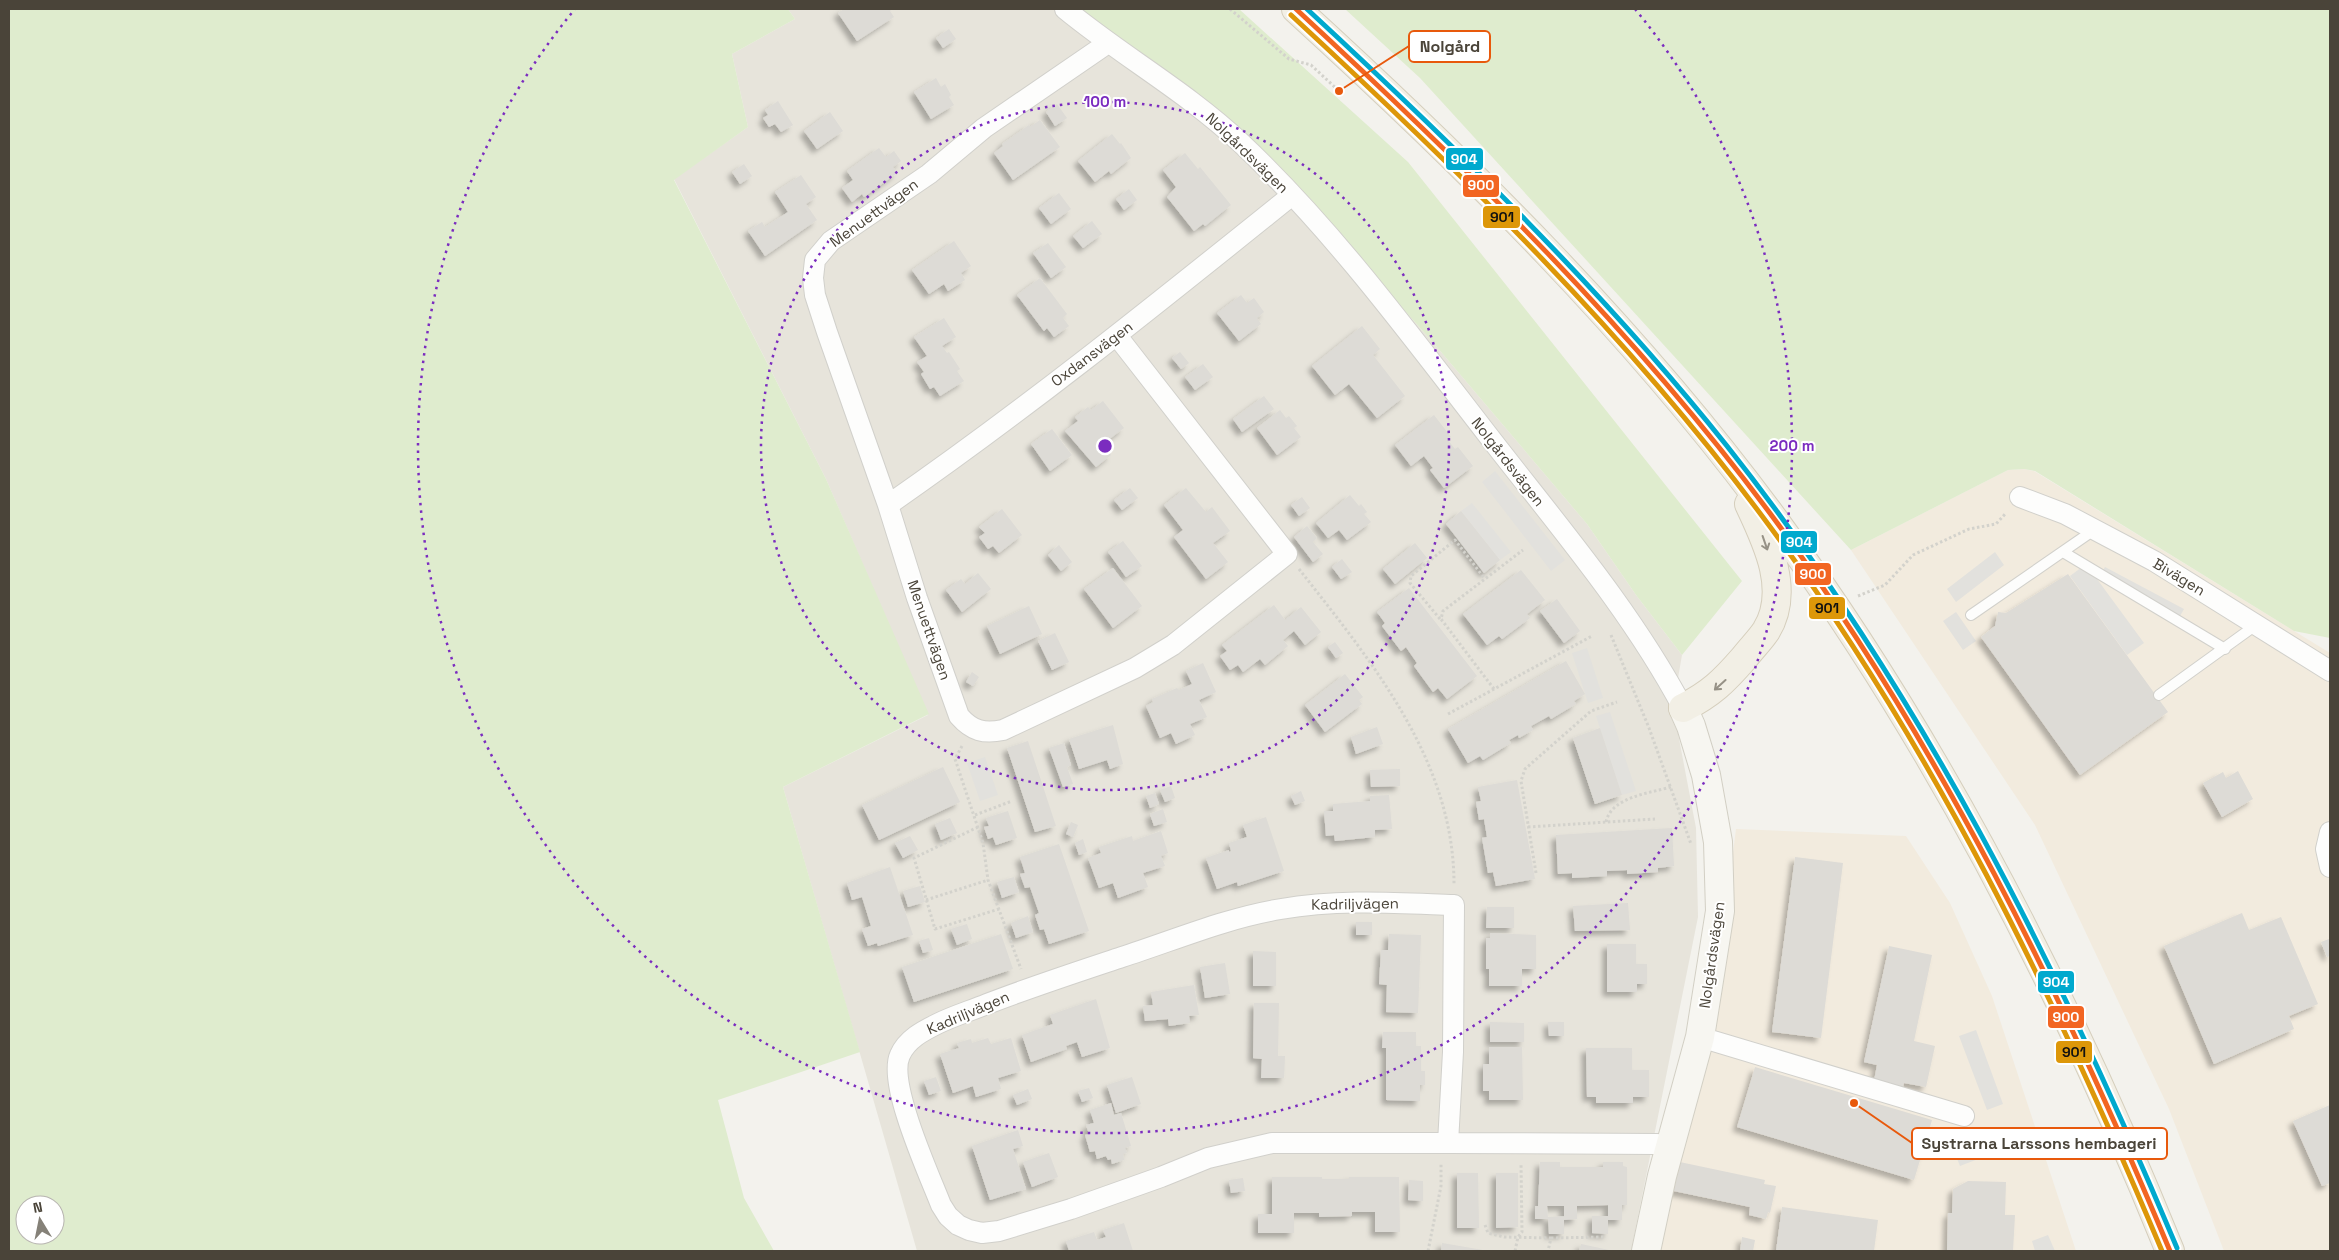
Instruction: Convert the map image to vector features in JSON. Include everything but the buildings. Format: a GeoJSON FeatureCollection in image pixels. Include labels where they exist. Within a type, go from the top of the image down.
{"type":"FeatureCollection","features":[{"type":"Feature","properties":{"kind":"main road"},"geometry":{"type":"LineString","coordinates":[[1296,9],[1500,204],[1596,304],[1732,466],[1774,520],[1883,682],[1943,783],[2007,897],[2062,1004],[2135,1165],[2170,1251]]}},
{"type":"Feature","properties":{"kind":"main road"},"geometry":{"type":"LineString","coordinates":[[1683,708],[1710,693],[1724,682],[1766,631],[1775,612],[1777,586],[1772,564],[1760,528],[1732,466]]}},
{"type":"Feature","properties":{"kind":"street","name":"Nolgårdsvägen"},"geometry":{"type":"LineString","coordinates":[[1065,9],[1108,43],[1133,58],[1186,96],[1241,143],[1350,261],[1621,607],[1683,708],[1691,726],[1706,776],[1718,842],[1720,911],[1700,1037],[1670,1147],[1646,1251]]}},
{"type":"Feature","properties":{"kind":"street","name":"Menuettvägen"},"geometry":{"type":"LineString","coordinates":[[973,729],[959,716],[917,598],[888,505],[821,313],[813,278],[815,260],[831,241],[929,174],[984,128],[1108,43]]}},
{"type":"Feature","properties":{"kind":"street","name":"Oxdansvägen"},"geometry":{"type":"LineString","coordinates":[[888,505],[944,467],[1117,336],[1291,196]]}},
{"type":"Feature","properties":{"kind":"street"},"geometry":{"type":"LineString","coordinates":[[973,729],[988,732],[1003,730],[1135,668],[1173,645],[1287,554],[1117,336]]}},
{"type":"Feature","properties":{"kind":"street","name":"Bivägen"},"geometry":{"type":"LineString","coordinates":[[2020,498],[2066,514],[2154,561],[2330,670]]}},
{"type":"Feature","properties":{"kind":"street"},"geometry":{"type":"LineString","coordinates":[[2330,832],[2326,849],[2330,867]]}},
{"type":"Feature","properties":{"kind":"street","name":"Kadriljvägen"},"geometry":{"type":"LineString","coordinates":[[1454,905],[1367,902],[1308,905],[1279,909],[1201,928],[1140,952],[1028,988],[939,1023],[918,1035],[907,1044],[897,1064],[897,1076],[904,1106],[941,1206],[958,1225],[969,1230],[982,1233],[999,1231],[1071,1209],[1208,1158],[1272,1143],[1657,1144],[1670,1147]]}},
{"type":"Feature","properties":{"kind":"street"},"geometry":{"type":"LineString","coordinates":[[1448,1142],[1452,1052],[1454,905]]}},
{"type":"Feature","properties":{"kind":"street"},"geometry":{"type":"LineString","coordinates":[[1700,1037],[1964,1116]]}},
{"type":"Feature","properties":{"kind":"lane"},"geometry":{"type":"LineString","coordinates":[[1971,615],[2094,530]]}},
{"type":"Feature","properties":{"kind":"lane"},"geometry":{"type":"LineString","coordinates":[[2063,552],[2225,649]]}},
{"type":"Feature","properties":{"kind":"lane"},"geometry":{"type":"LineString","coordinates":[[2159,695],[2256,625]]}},
{"type":"Feature","properties":{"kind":"path"},"geometry":{"type":"LineString","coordinates":[[1230,9],[1288,59],[1311,65],[1339,92]]}},
{"type":"Feature","properties":{"kind":"path"},"geometry":{"type":"LineString","coordinates":[[1832,604],[1870,592],[1885,585],[1912,555],[1969,529],[1996,524],[2020,498]]}},
{"type":"Feature","properties":{"kind":"path"},"geometry":{"type":"LineString","coordinates":[[1485,579],[1455,540],[1411,576],[1410,583],[1441,619],[1494,689]]}},
{"type":"Feature","properties":{"kind":"path"},"geometry":{"type":"LineString","coordinates":[[1441,619],[1443,611],[1523,550]]}},
{"type":"Feature","properties":{"kind":"path"},"geometry":{"type":"LineString","coordinates":[[1287,554],[1378,672],[1414,733],[1442,801],[1454,863],[1454,905]]}},
{"type":"Feature","properties":{"kind":"path"},"geometry":{"type":"LineString","coordinates":[[1609,630],[1671,787],[1693,849]]}},
{"type":"Feature","properties":{"kind":"path"},"geometry":{"type":"LineString","coordinates":[[1448,714],[1592,636]]}},
{"type":"Feature","properties":{"kind":"path"},"geometry":{"type":"LineString","coordinates":[[1536,873],[1521,781],[1525,769],[1591,711],[1617,702]]}},
{"type":"Feature","properties":{"kind":"path"},"geometry":{"type":"LineString","coordinates":[[973,729],[955,759],[983,843],[988,880],[1028,988]]}},
{"type":"Feature","properties":{"kind":"path"},"geometry":{"type":"LineString","coordinates":[[1606,822],[1608,813],[1616,805],[1671,787]]}},
{"type":"Feature","properties":{"kind":"path"},"geometry":{"type":"LineString","coordinates":[[975,815],[1012,801]]}},
{"type":"Feature","properties":{"kind":"path"},"geometry":{"type":"LineString","coordinates":[[1528,827],[1655,819]]}},
{"type":"Feature","properties":{"kind":"path"},"geometry":{"type":"LineString","coordinates":[[978,827],[914,858],[935,929],[999,909]]}},
{"type":"Feature","properties":{"kind":"path"},"geometry":{"type":"LineString","coordinates":[[926,900],[988,880]]}},
{"type":"Feature","properties":{"kind":"path"},"geometry":{"type":"LineString","coordinates":[[1428,1251],[1441,1186],[1442,1154],[1448,1142]]}},
{"type":"Feature","properties":{"kind":"path"},"geometry":{"type":"LineString","coordinates":[[1515,1251],[1518,1237],[1522,1232],[1520,1143]]}},
{"type":"Feature","properties":{"kind":"path"},"geometry":{"type":"LineString","coordinates":[[1485,1225],[1488,1233],[1518,1237],[1604,1237]]}},
{"type":"Feature","properties":{"kind":"path"},"geometry":{"type":"LineString","coordinates":[[1548,1251],[1551,1238]]}},
{"type":"Feature","properties":{"kind":"shaded area"},"geometry":{"type":"Polygon","coordinates":[[[788,9],[1081,9],[1302,196],[1430,339],[1587,524],[1636,595],[1682,655],[1673,707],[1696,828],[1698,917],[1631,1251],[917,1251],[783,787],[928,715],[826,479],[674,179],[748,127],[732,54],[795,19],[788,9]]]}},
{"type":"Feature","properties":{"kind":"shaded area"},"geometry":{"type":"Polygon","coordinates":[[[2024,469],[2034,471],[2330,653],[2330,1251],[2224,1251],[2169,1109],[2035,825],[1851,550],[2008,470],[2024,469]]]}},
{"type":"Feature","properties":{"kind":"shaded area"},"geometry":{"type":"Polygon","coordinates":[[[1495,471],[1565,560],[1551,571],[1482,482],[1495,471]]]}},
{"type":"Feature","properties":{"kind":"shaded area"},"geometry":{"type":"Polygon","coordinates":[[[1472,503],[1511,552],[1500,560],[1461,511],[1472,503]]]}},
{"type":"Feature","properties":{"kind":"shaded area"},"geometry":{"type":"Polygon","coordinates":[[[1995,552],[2004,565],[1956,602],[1947,589],[1995,552]]]}},
{"type":"Feature","properties":{"kind":"shaded area"},"geometry":{"type":"Polygon","coordinates":[[[2086,564],[2144,643],[2127,655],[2070,576],[2086,564]]]}},
{"type":"Feature","properties":{"kind":"shaded area"},"geometry":{"type":"Polygon","coordinates":[[[2105,567],[2184,609],[2180,616],[2101,574],[2105,567]]]}},
{"type":"Feature","properties":{"kind":"shaded area"},"geometry":{"type":"Polygon","coordinates":[[[1956,612],[1976,641],[1963,650],[1943,621],[1956,612]]]}},
{"type":"Feature","properties":{"kind":"shaded area"},"geometry":{"type":"Polygon","coordinates":[[[1587,648],[1603,698],[1588,703],[1572,653],[1587,648]]]}},
{"type":"Feature","properties":{"kind":"shaded area"},"geometry":{"type":"Polygon","coordinates":[[[1610,712],[1636,791],[1622,795],[1596,716],[1610,712]]]}},
{"type":"Feature","properties":{"kind":"shaded area"},"geometry":{"type":"Polygon","coordinates":[[[985,757],[998,795],[980,801],[967,763],[985,757]]]}},
{"type":"Feature","properties":{"kind":"shaded area"},"geometry":{"type":"Polygon","coordinates":[[[1736,829],[1906,836],[1950,903],[1992,996],[2076,1251],[1659,1251],[1677,1153],[1711,1028],[1736,829]]]}},
{"type":"Feature","properties":{"kind":"shaded area"},"geometry":{"type":"Polygon","coordinates":[[[1976,1030],[2003,1104],[1987,1110],[1959,1036],[1976,1030]]]}},
{"type":"Feature","properties":{"kind":"shaded area"},"geometry":{"type":"Polygon","coordinates":[[[2002,1131],[2009,1147],[1960,1166],[1954,1151],[2002,1131]]]}},
{"type":"Feature","properties":{"kind":"shaded area"},"geometry":{"type":"Polygon","coordinates":[[[2048,1235],[2055,1251],[2035,1251],[2032,1241],[2048,1235]]]}},
{"type":"Feature","properties":{"kind":"green space"},"geometry":{"type":"Polygon","coordinates":[[[9,9],[788,9],[795,19],[732,54],[748,127],[674,180],[826,479],[929,714],[783,787],[860,1052],[718,1100],[744,1198],[774,1251],[9,1251],[9,9]]]}},
{"type":"Feature","properties":{"kind":"green space"},"geometry":{"type":"Polygon","coordinates":[[[1080,9],[1239,9],[1408,162],[1742,581],[1682,655],[1636,595],[1587,524],[1430,339],[1302,196],[1080,9]]]}},
{"type":"Feature","properties":{"kind":"green space"},"geometry":{"type":"Polygon","coordinates":[[[1345,9],[2330,9],[2330,638],[2294,631],[2035,471],[2024,469],[2008,470],[1851,550],[1420,78],[1345,9]]]}},
{"type":"Feature","properties":{"kind":"transit line","name":"900"},"geometry":{"type":"LineString","coordinates":[[1296,9],[1424,129],[1548,254],[1608,318],[1666,383],[1775,520],[1835,606],[1891,693],[1944,783],[1994,874],[2042,967],[2086,1060],[2170,1251]]}},
{"type":"Feature","properties":{"kind":"transit line","name":"904"},"geometry":{"type":"LineString","coordinates":[[1307,9],[1472,166],[1578,274],[1679,387],[1797,538],[1862,634],[1922,731],[1979,832],[2033,934],[2083,1037],[2177,1248]]}},
{"type":"Feature","properties":{"kind":"transit line","name":"901"},"geometry":{"type":"LineString","coordinates":[[1291,15],[1480,196],[1542,258],[1601,322],[1659,387],[1715,455],[1768,524],[1828,609],[1884,696],[1937,785],[1987,876],[2034,968],[2078,1061],[2162,1251]]}},
{"type":"Feature","properties":{"kind":"place","name":"Nolgård"},"geometry":{"type":"Point","coordinates":[1339,91]}},
{"type":"Feature","properties":{"kind":"place","name":"Systrarna Larssons hembageri"},"geometry":{"type":"Point","coordinates":[1854,1103]}}]}
